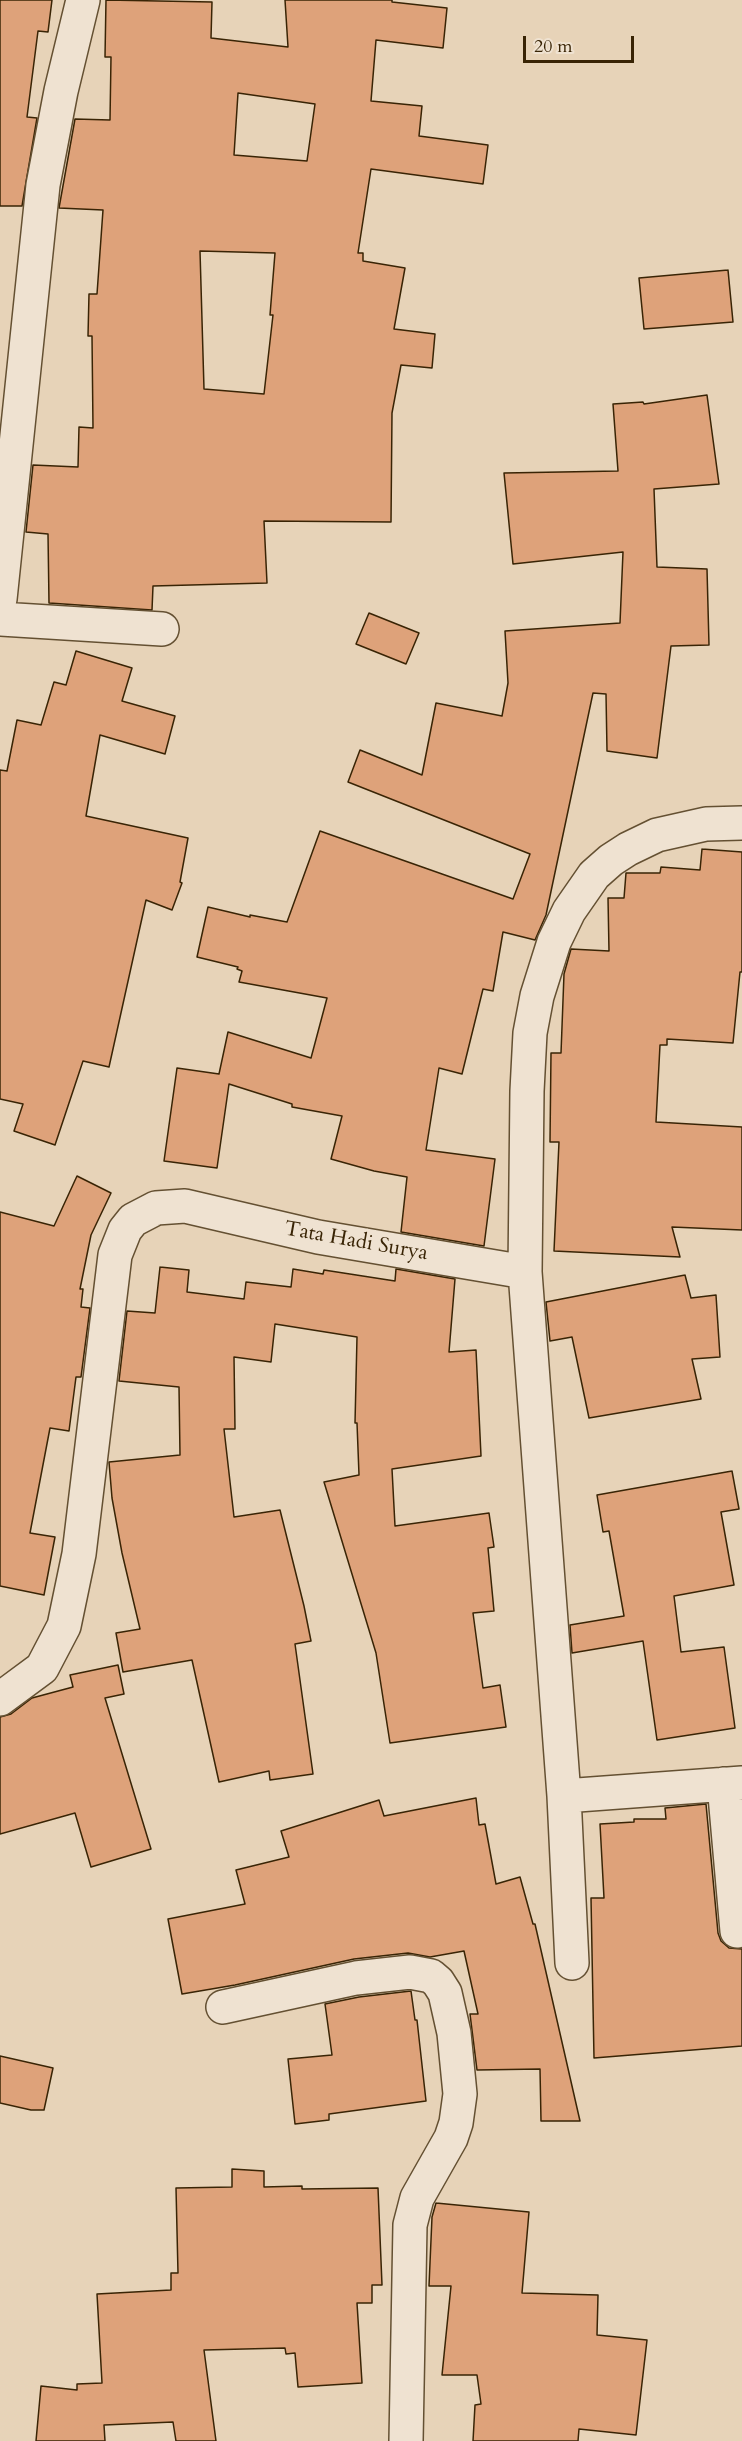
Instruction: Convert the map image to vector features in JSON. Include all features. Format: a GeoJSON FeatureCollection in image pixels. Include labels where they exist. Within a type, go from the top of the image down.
{"type":"FeatureCollection","features":[{"type":"Feature","properties":{"kind":"street"},"geometry":{"type":"LineString","coordinates":[[0,599],[43,185],[61,91],[83,0]]}},
{"type":"Feature","properties":{"kind":"street"},"geometry":{"type":"LineString","coordinates":[[0,620],[162,629]]}},
{"type":"Feature","properties":{"kind":"street"},"geometry":{"type":"LineString","coordinates":[[572,1963],[564,1796],[525,1272],[530,1033],[537,996],[551,953],[569,911],[594,875],[628,849],[657,835],[706,824],[742,823]]}},
{"type":"Feature","properties":{"kind":"street","name":"Tata Hadi Surya"},"geometry":{"type":"LineString","coordinates":[[0,1699],[25,1683],[42,1668],[64,1626],[79,1554],[115,1256],[125,1230],[133,1220],[156,1208],[185,1206],[318,1237],[525,1272]]}},
{"type":"Feature","properties":{"kind":"street"},"geometry":{"type":"LineString","coordinates":[[564,1796],[733,1783],[737,1931]]}},
{"type":"Feature","properties":{"kind":"street"},"geometry":{"type":"LineString","coordinates":[[223,2007],[356,1978],[410,1972],[431,1976],[445,1993],[454,2033],[460,2094],[456,2123],[451,2138],[417,2198],[410,2225],[406,2441]]}},
{"type":"Feature","properties":{"kind":"building"},"geometry":{"type":"Polygon","coordinates":[[[0,0],[52,0],[48,32],[38,31],[27,117],[37,118],[22,206],[0,206],[0,0]]]}},
{"type":"Feature","properties":{"kind":"building"},"geometry":{"type":"Polygon","coordinates":[[[106,0],[212,2],[211,38],[288,47],[285,0],[392,0],[392,2],[447,8],[443,48],[376,40],[371,101],[422,106],[419,136],[488,145],[483,184],[371,169],[358,253],[363,253],[363,261],[405,268],[394,329],[435,334],[432,368],[401,365],[392,413],[391,522],[264,521],[267,583],[153,586],[152,610],[49,603],[48,534],[26,532],[33,465],[78,467],[79,427],[93,428],[92,336],[88,336],[89,294],[97,294],[103,210],[59,208],[75,119],[110,120],[111,57],[105,57],[106,0]],[[238,93],[234,155],[307,161],[315,104],[238,93]],[[200,251],[204,389],[264,394],[273,315],[270,315],[275,253],[200,251]]]}},
{"type":"Feature","properties":{"kind":"building"},"geometry":{"type":"Polygon","coordinates":[[[728,270],[733,322],[644,329],[639,278],[728,270]]]}},
{"type":"Feature","properties":{"kind":"building"},"geometry":{"type":"Polygon","coordinates":[[[707,395],[719,484],[654,489],[657,567],[707,569],[709,645],[671,646],[657,758],[607,751],[606,694],[593,693],[546,915],[535,940],[503,932],[493,991],[483,989],[462,1074],[439,1068],[426,1150],[495,1159],[484,1246],[401,1232],[407,1177],[331,1159],[342,1116],[292,1107],[292,1104],[229,1084],[217,1168],[164,1161],[177,1068],[219,1074],[228,1032],[311,1058],[327,998],[239,982],[242,971],[237,969],[238,967],[197,957],[208,907],[250,917],[250,915],[287,922],[320,831],[513,899],[530,854],[348,782],[360,750],[422,775],[436,703],[502,716],[508,683],[505,631],[620,623],[623,552],[513,564],[504,473],[618,471],[613,404],[643,402],[644,404],[707,395]]]}},
{"type":"Feature","properties":{"kind":"building"},"geometry":{"type":"Polygon","coordinates":[[[369,613],[419,633],[406,664],[356,644],[369,613]]]}},
{"type":"Feature","properties":{"kind":"building"},"geometry":{"type":"Polygon","coordinates":[[[76,651],[132,668],[122,701],[175,716],[165,754],[100,735],[86,816],[188,838],[180,882],[182,883],[172,910],[146,900],[109,1067],[83,1061],[55,1145],[14,1131],[23,1104],[0,1099],[0,770],[7,771],[17,720],[41,725],[54,682],[66,685],[76,651]]]}},
{"type":"Feature","properties":{"kind":"building"},"geometry":{"type":"Polygon","coordinates":[[[702,849],[742,852],[742,972],[740,972],[733,1043],[667,1039],[667,1045],[660,1045],[656,1122],[742,1127],[742,1230],[672,1227],[680,1257],[554,1251],[559,1142],[550,1142],[551,1053],[561,1053],[564,974],[571,949],[609,951],[608,898],[624,898],[626,873],[660,873],[661,867],[700,870],[702,849]]]}},
{"type":"Feature","properties":{"kind":"building"},"geometry":{"type":"Polygon","coordinates":[[[77,1176],[111,1193],[91,1235],[80,1289],[83,1289],[81,1307],[90,1308],[81,1377],[76,1377],[69,1431],[50,1428],[30,1533],[55,1537],[44,1595],[0,1586],[0,1212],[54,1226],[77,1176]]]}},
{"type":"Feature","properties":{"kind":"building"},"geometry":{"type":"Polygon","coordinates":[[[160,1267],[189,1270],[187,1292],[244,1299],[246,1282],[291,1287],[293,1269],[323,1274],[324,1270],[395,1281],[396,1269],[455,1279],[449,1352],[476,1350],[481,1456],[392,1469],[395,1526],[489,1513],[494,1547],[488,1548],[494,1611],[473,1613],[483,1688],[500,1685],[506,1727],[390,1743],[376,1653],[324,1482],[359,1475],[357,1423],[355,1423],[357,1337],[275,1324],[271,1362],[234,1357],[235,1429],[224,1429],[234,1517],[280,1510],[311,1641],[295,1644],[313,1774],[270,1780],[269,1771],[219,1782],[192,1660],[123,1672],[116,1633],[140,1629],[122,1553],[112,1498],[109,1462],[180,1455],[179,1387],[119,1381],[127,1311],[155,1313],[160,1267]]]}},
{"type":"Feature","properties":{"kind":"building"},"geometry":{"type":"Polygon","coordinates":[[[685,1275],[691,1298],[716,1295],[720,1357],[692,1359],[701,1399],[589,1418],[572,1337],[550,1341],[546,1302],[685,1275]]]}},
{"type":"Feature","properties":{"kind":"building"},"geometry":{"type":"Polygon","coordinates":[[[732,1471],[739,1509],[721,1512],[734,1585],[674,1596],[681,1652],[724,1647],[735,1728],[657,1740],[643,1641],[572,1653],[570,1625],[624,1616],[609,1531],[603,1532],[597,1495],[732,1471]]]}},
{"type":"Feature","properties":{"kind":"building"},"geometry":{"type":"Polygon","coordinates":[[[118,1665],[124,1694],[105,1698],[151,1849],[91,1867],[75,1813],[0,1834],[0,1717],[11,1714],[32,1698],[73,1687],[70,1675],[118,1665]]]}},
{"type":"Feature","properties":{"kind":"building"},"geometry":{"type":"Polygon","coordinates":[[[476,1798],[479,1825],[485,1824],[496,1884],[520,1877],[533,1924],[535,1924],[580,2121],[541,2121],[540,2069],[477,2070],[470,2014],[478,2014],[464,1951],[430,1957],[408,1953],[354,1959],[182,1994],[168,1919],[245,1904],[236,1870],[289,1857],[281,1831],[379,1800],[384,1816],[476,1798]]]}},
{"type":"Feature","properties":{"kind":"building"},"geometry":{"type":"Polygon","coordinates":[[[706,1804],[718,1933],[721,1941],[729,1948],[742,1949],[742,2046],[594,2058],[591,1898],[604,1898],[600,1824],[634,1822],[634,1819],[666,1819],[665,1808],[706,1804]]]}},
{"type":"Feature","properties":{"kind":"building"},"geometry":{"type":"Polygon","coordinates":[[[411,1991],[415,2020],[417,2020],[426,2101],[329,2114],[329,2120],[295,2124],[288,2059],[332,2055],[325,2004],[359,1997],[411,1991]]]}},
{"type":"Feature","properties":{"kind":"building"},"geometry":{"type":"Polygon","coordinates":[[[0,2056],[53,2068],[44,2110],[31,2110],[0,2103],[0,2056]]]}},
{"type":"Feature","properties":{"kind":"building"},"geometry":{"type":"Polygon","coordinates":[[[232,2169],[264,2171],[264,2187],[378,2188],[382,2285],[372,2285],[372,2303],[357,2303],[362,2383],[298,2387],[295,2353],[286,2354],[285,2348],[204,2350],[216,2441],[176,2441],[173,2422],[104,2425],[105,2441],[36,2441],[41,2386],[77,2390],[77,2384],[102,2383],[97,2294],[171,2290],[171,2273],[178,2273],[176,2188],[232,2187],[232,2169]]]}},
{"type":"Feature","properties":{"kind":"building"},"geometry":{"type":"Polygon","coordinates":[[[436,2203],[529,2212],[522,2293],[598,2295],[597,2335],[647,2340],[636,2435],[579,2429],[578,2441],[473,2441],[475,2405],[481,2404],[477,2375],[442,2375],[451,2286],[429,2286],[432,2217],[436,2203]]]}}]}
